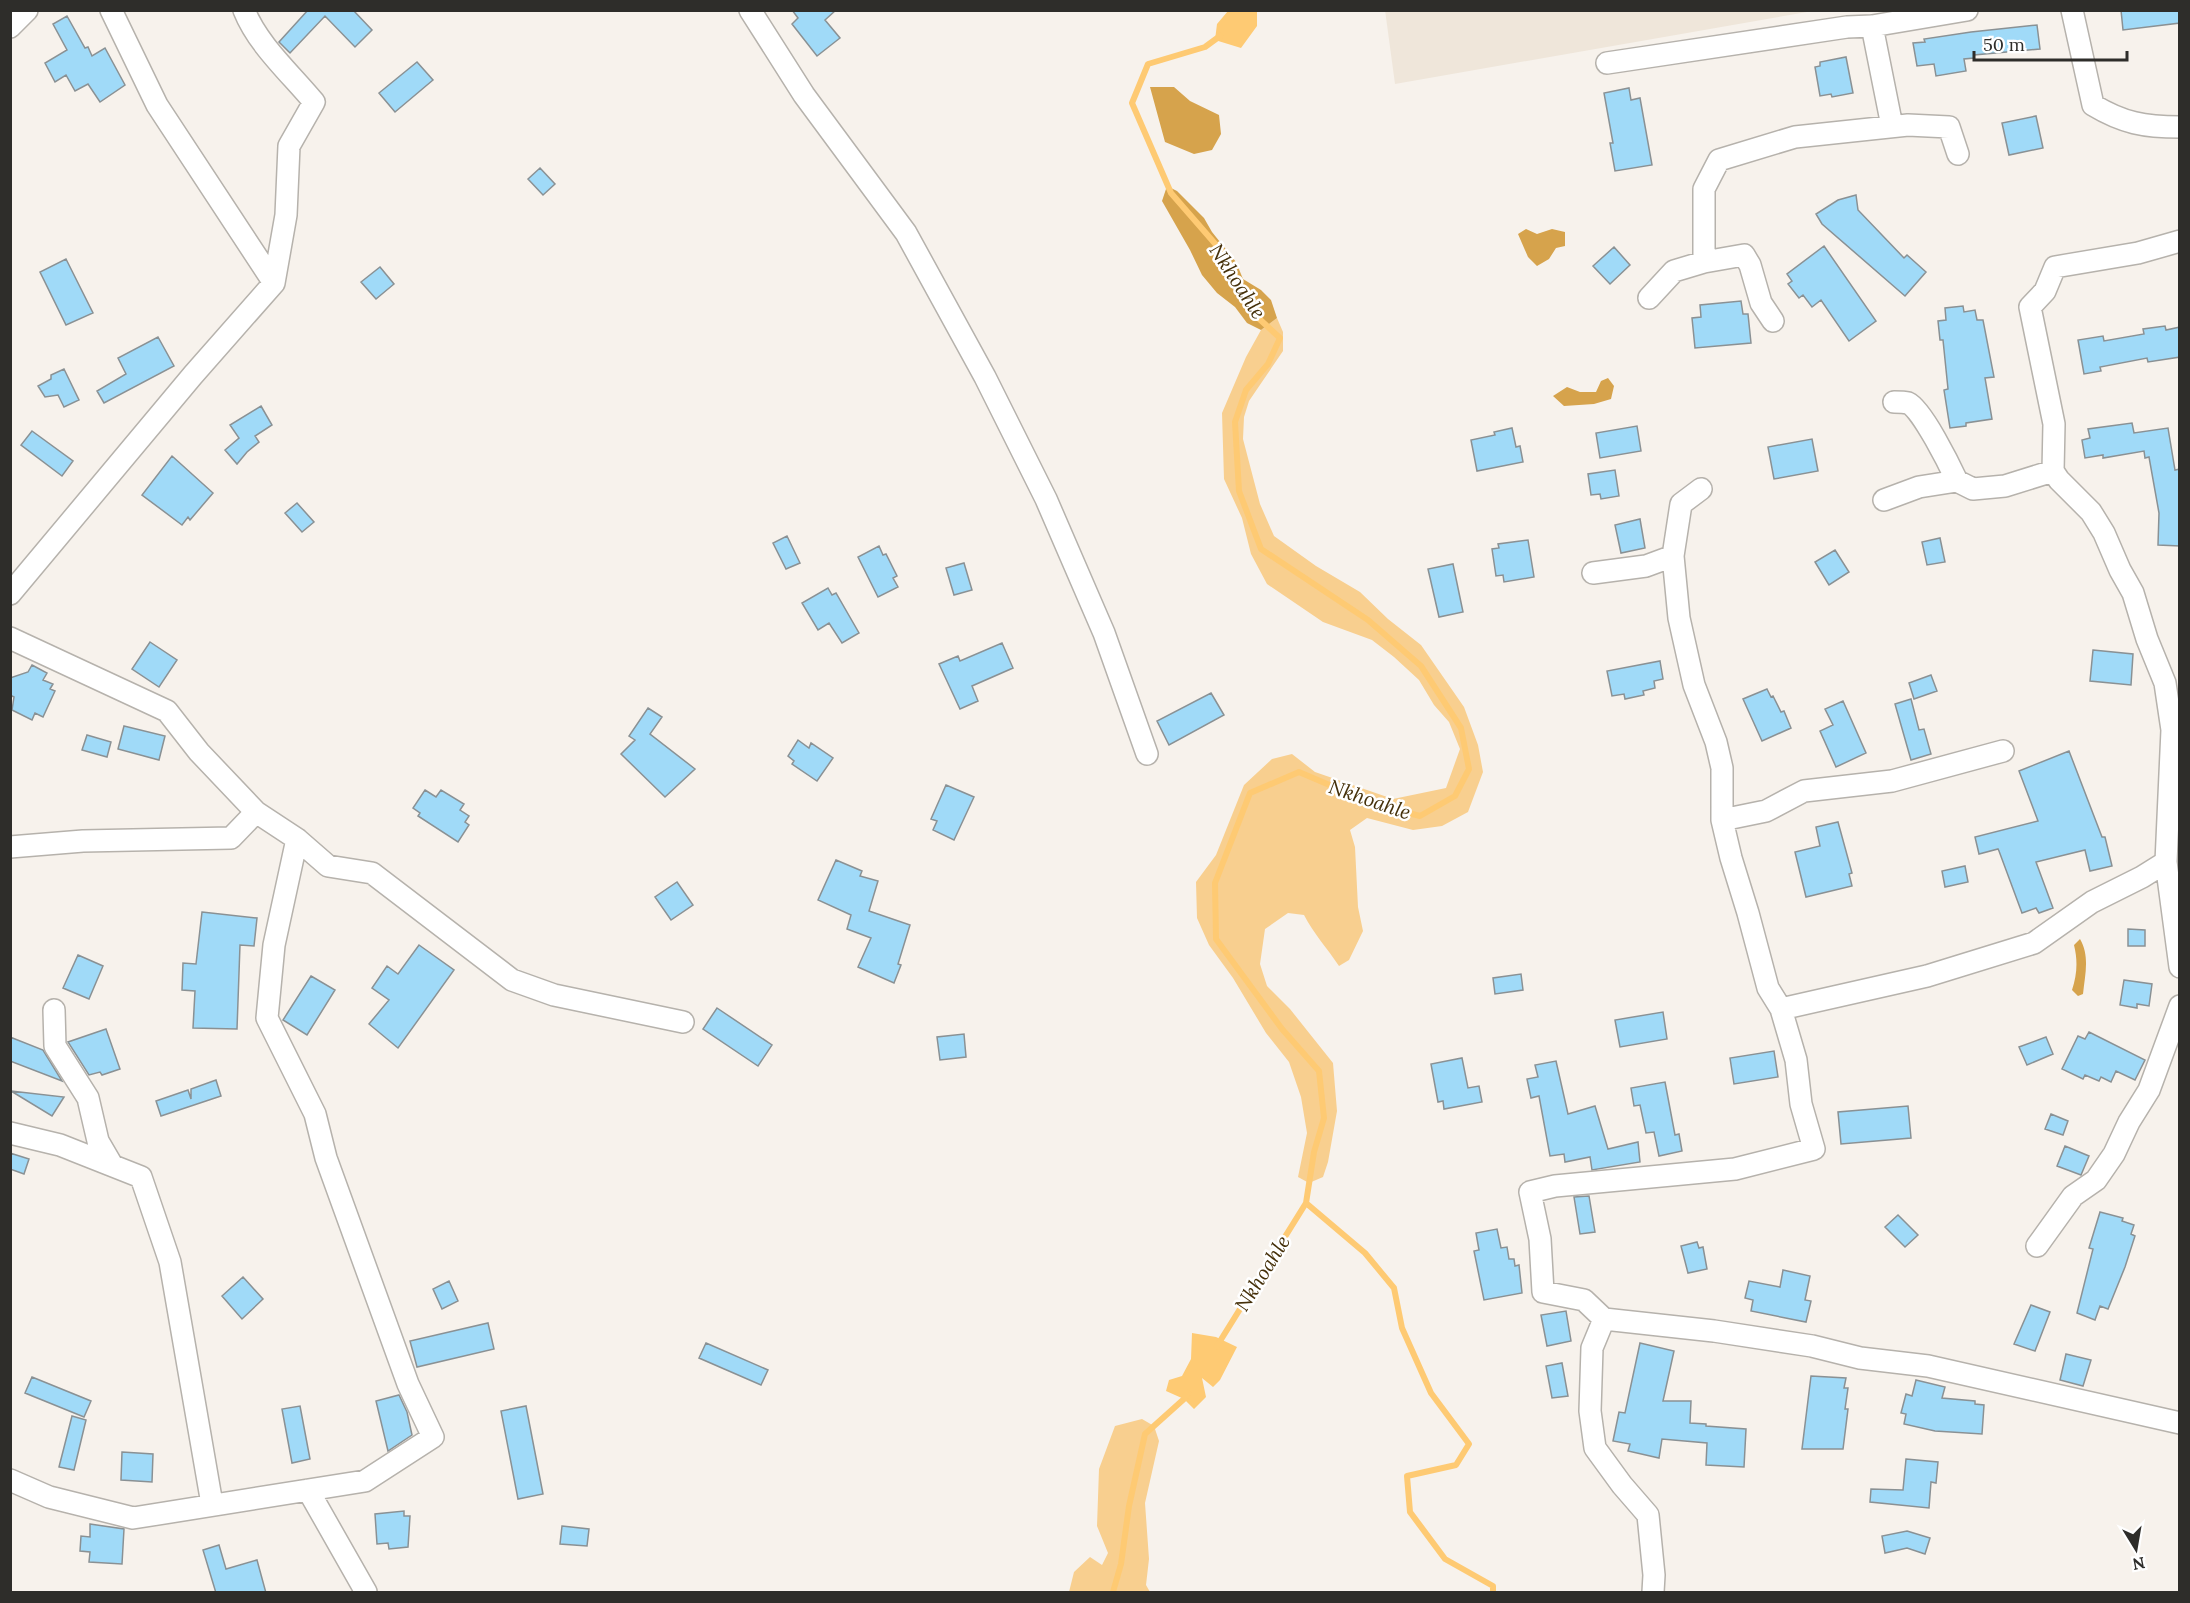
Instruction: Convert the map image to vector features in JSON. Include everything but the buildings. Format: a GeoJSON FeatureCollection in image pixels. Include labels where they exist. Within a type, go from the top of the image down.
{"type":"FeatureCollection","features":[{"type":"Feature","properties":{"kind":"street"},"geometry":{"type":"LineString","coordinates":[[10,27],[27,10]]}},
{"type":"Feature","properties":{"kind":"street"},"geometry":{"type":"LineString","coordinates":[[111,10],[157,105],[274,283]]}},
{"type":"Feature","properties":{"kind":"street"},"geometry":{"type":"LineString","coordinates":[[10,594],[193,375],[274,283],[286,215],[289,146],[314,102],[262,42],[249,23],[244,10]]}},
{"type":"Feature","properties":{"kind":"street"},"geometry":{"type":"LineString","coordinates":[[750,10],[804,95],[906,233],[985,377],[1055,520],[1104,633],[1147,754]]}},
{"type":"Feature","properties":{"kind":"street"},"geometry":{"type":"LineString","coordinates":[[1607,63],[1847,27],[1872,26],[1967,10]]}},
{"type":"Feature","properties":{"kind":"street"},"geometry":{"type":"LineString","coordinates":[[2072,10],[2092,105],[2115,118],[2152,127],[2180,127]]}},
{"type":"Feature","properties":{"kind":"street"},"geometry":{"type":"LineString","coordinates":[[1872,26],[1892,126]]}},
{"type":"Feature","properties":{"kind":"street"},"geometry":{"type":"LineString","coordinates":[[1704,262],[1704,189],[1719,160],[1795,137],[1908,125],[1949,127],[1958,154]]}},
{"type":"Feature","properties":{"kind":"street"},"geometry":{"type":"LineString","coordinates":[[2180,241],[2138,253],[2055,267],[2046,291],[2030,307],[2054,424],[2053,471],[2091,512],[2133,593],[2147,639],[2165,683],[2176,731],[2166,862],[2180,967]]}},
{"type":"Feature","properties":{"kind":"street"},"geometry":{"type":"LineString","coordinates":[[1649,298],[1674,272],[1704,262],[1744,255],[1750,265],[1761,303],[1773,321]]}},
{"type":"Feature","properties":{"kind":"street"},"geometry":{"type":"LineString","coordinates":[[1893,402],[1909,403],[1918,411],[1942,450],[1957,481]]}},
{"type":"Feature","properties":{"kind":"street"},"geometry":{"type":"LineString","coordinates":[[1884,500],[1919,487],[1957,481],[1973,489],[2005,486],[2053,471]]}},
{"type":"Feature","properties":{"kind":"street"},"geometry":{"type":"LineString","coordinates":[[1701,489],[1681,504],[1673,556],[1679,618],[1694,686],[1716,742],[1722,768],[1722,820],[1731,858],[1768,988],[1781,1009],[1796,1060],[1801,1104],[1814,1149],[1735,1169],[1555,1186],[1530,1192],[1540,1239],[1543,1292],[1584,1299],[1604,1319],[1714,1331],[1812,1346],[1860,1358],[1928,1366],[2180,1423]]}},
{"type":"Feature","properties":{"kind":"street"},"geometry":{"type":"LineString","coordinates":[[1593,573],[1646,566],[1673,556]]}},
{"type":"Feature","properties":{"kind":"street"},"geometry":{"type":"LineString","coordinates":[[10,638],[167,711],[199,752],[256,812],[297,839],[328,866],[372,873],[512,980],[554,995],[683,1022]]}},
{"type":"Feature","properties":{"kind":"street"},"geometry":{"type":"LineString","coordinates":[[1722,820],[1766,811],[1804,791],[1892,781],[2003,751]]}},
{"type":"Feature","properties":{"kind":"street"},"geometry":{"type":"LineString","coordinates":[[10,847],[83,841],[231,838],[256,812]]}},
{"type":"Feature","properties":{"kind":"street"},"geometry":{"type":"LineString","coordinates":[[10,1480],[49,1497],[133,1518],[365,1481],[433,1437],[408,1384],[326,1158],[315,1114],[267,1018],[274,945],[297,839]]}},
{"type":"Feature","properties":{"kind":"street"},"geometry":{"type":"LineString","coordinates":[[1781,1009],[1927,976],[2034,943],[2092,902],[2166,862]]}},
{"type":"Feature","properties":{"kind":"street"},"geometry":{"type":"LineString","coordinates":[[2037,1246],[2073,1196],[2096,1180],[2114,1154],[2129,1122],[2149,1090],[2180,1006]]}},
{"type":"Feature","properties":{"kind":"street"},"geometry":{"type":"LineString","coordinates":[[54,1010],[55,1046],[88,1098],[98,1142],[112,1165]]}},
{"type":"Feature","properties":{"kind":"street"},"geometry":{"type":"LineString","coordinates":[[10,1132],[60,1145],[141,1177],[170,1262],[212,1504]]}},
{"type":"Feature","properties":{"kind":"street"},"geometry":{"type":"LineString","coordinates":[[1604,1319],[1592,1348],[1590,1411],[1595,1448],[1648,1515],[1654,1575],[1653,1593]]}},
{"type":"Feature","properties":{"kind":"street"},"geometry":{"type":"LineString","coordinates":[[308,1490],[366,1593]]}},
{"type":"Feature","properties":{"kind":"shaded area"},"geometry":{"type":"Polygon","coordinates":[[[1385,10],[1813,10],[1813,11],[1395,84],[1385,10]]]}},
{"type":"Feature","properties":{"kind":"shaded area"},"geometry":{"type":"Polygon","coordinates":[[[1228,11],[1257,11],[1257,26],[1241,48],[1215,40],[1217,24],[1228,11]]]}},
{"type":"Feature","properties":{"kind":"shaded area"},"geometry":{"type":"Polygon","coordinates":[[[1150,87],[1174,87],[1190,101],[1219,115],[1221,134],[1212,150],[1194,154],[1165,142],[1150,87]]]}},
{"type":"Feature","properties":{"kind":"shaded area"},"geometry":{"type":"Polygon","coordinates":[[[1167,186],[1177,191],[1204,218],[1236,262],[1243,279],[1261,290],[1271,300],[1277,318],[1261,330],[1247,323],[1235,307],[1217,293],[1202,275],[1162,201],[1167,186]]]}},
{"type":"Feature","properties":{"kind":"shaded area"},"geometry":{"type":"Polygon","coordinates":[[[1526,229],[1537,234],[1552,229],[1565,232],[1565,246],[1556,248],[1549,259],[1537,266],[1528,257],[1518,234],[1526,229]]]}},
{"type":"Feature","properties":{"kind":"shaded area"},"geometry":{"type":"Polygon","coordinates":[[[1277,318],[1283,332],[1283,351],[1249,401],[1244,417],[1243,439],[1260,504],[1274,536],[1316,566],[1360,592],[1388,619],[1421,645],[1464,707],[1478,745],[1483,772],[1468,812],[1442,826],[1413,830],[1367,818],[1350,830],[1355,847],[1358,907],[1363,931],[1349,960],[1339,966],[1304,915],[1288,913],[1265,929],[1260,964],[1267,986],[1290,1009],[1333,1063],[1337,1111],[1328,1162],[1323,1177],[1309,1183],[1298,1177],[1307,1133],[1301,1097],[1289,1062],[1266,1033],[1233,978],[1209,945],[1197,918],[1196,882],[1216,855],[1244,785],[1272,759],[1292,754],[1315,772],[1393,799],[1446,788],[1460,749],[1449,722],[1434,705],[1419,680],[1372,640],[1323,622],[1267,584],[1251,554],[1242,518],[1224,479],[1222,413],[1246,357],[1261,330],[1277,318]]]}},
{"type":"Feature","properties":{"kind":"shaded area"},"geometry":{"type":"Polygon","coordinates":[[[1608,378],[1614,386],[1611,399],[1594,404],[1564,406],[1553,396],[1567,387],[1580,392],[1596,392],[1601,381],[1608,378]]]}},
{"type":"Feature","properties":{"kind":"shaded area"},"geometry":{"type":"Polygon","coordinates":[[[2080,939],[2085,952],[2086,966],[2083,994],[2078,996],[2072,990],[2076,968],[2074,945],[2080,939]]]}},
{"type":"Feature","properties":{"kind":"shaded area"},"geometry":{"type":"Polygon","coordinates":[[[1192,1333],[1216,1337],[1237,1347],[1220,1380],[1213,1387],[1202,1378],[1206,1397],[1194,1409],[1184,1399],[1166,1391],[1169,1380],[1182,1376],[1191,1359],[1192,1333]]]}},
{"type":"Feature","properties":{"kind":"shaded area"},"geometry":{"type":"Polygon","coordinates":[[[1142,1419],[1154,1426],[1159,1441],[1145,1503],[1149,1559],[1146,1585],[1150,1592],[1069,1592],[1074,1572],[1090,1557],[1102,1565],[1108,1553],[1097,1526],[1099,1469],[1115,1426],[1142,1419]]]}},
{"type":"Feature","properties":{"kind":"waterway","name":"Nkhoahle"},"geometry":{"type":"LineString","coordinates":[[1217,1346],[1306,1203],[1314,1152],[1324,1118],[1319,1071],[1282,1029],[1216,939],[1215,883],[1250,793],[1299,772],[1374,804],[1420,816],[1455,796],[1469,769],[1461,728],[1421,666],[1368,620],[1261,549],[1239,491],[1235,422],[1246,390],[1268,364],[1280,338],[1255,315],[1224,254],[1171,193],[1132,103],[1148,64],[1205,47],[1220,36]]}},
{"type":"Feature","properties":{"kind":"waterway"},"geometry":{"type":"LineString","coordinates":[[1306,1203],[1365,1253],[1394,1288],[1402,1328],[1431,1393],[1469,1444],[1456,1465],[1407,1476],[1410,1512],[1445,1559],[1493,1586],[1493,1592]]}},
{"type":"Feature","properties":{"kind":"waterway","name":"Nkhoahle"},"geometry":{"type":"LineString","coordinates":[[1113,1592],[1121,1564],[1129,1506],[1145,1434],[1188,1393]]}}]}
